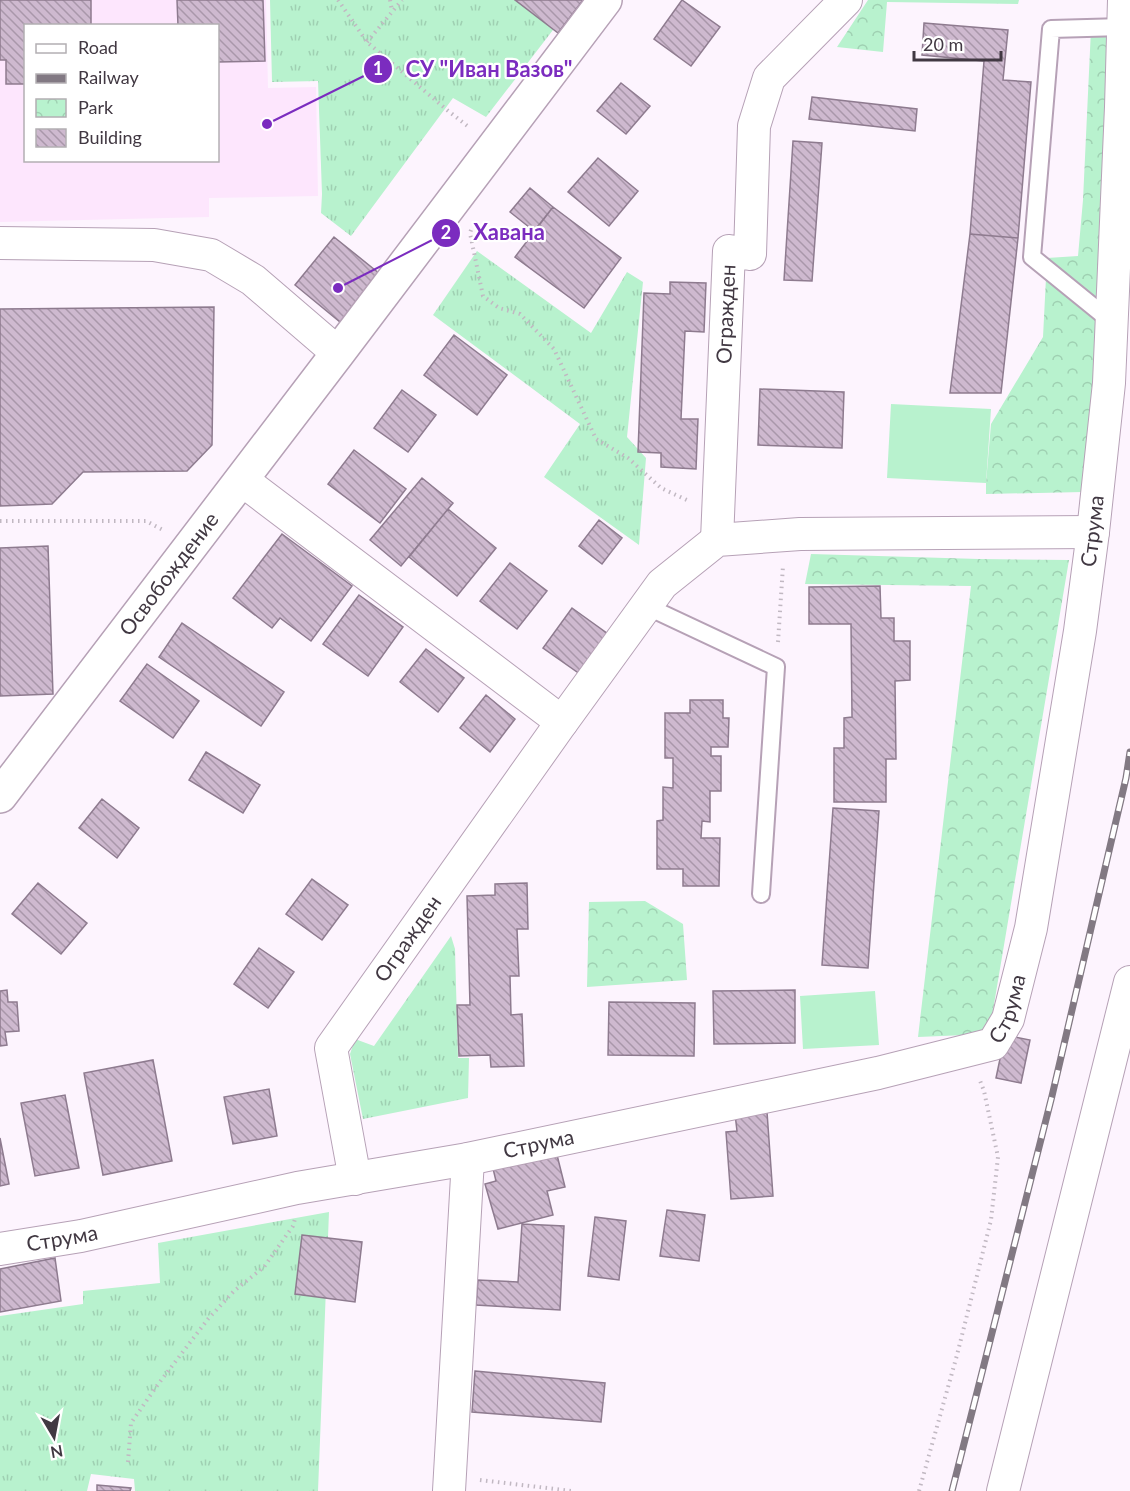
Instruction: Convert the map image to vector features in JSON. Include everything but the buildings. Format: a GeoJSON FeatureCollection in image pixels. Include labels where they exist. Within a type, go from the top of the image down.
{"type":"FeatureCollection","features":[{"type":"Feature","properties":{"kind":"street","name":"Освобождение"},"geometry":{"type":"LineString","coordinates":[[0,796],[605,0]]}},
{"type":"Feature","properties":{"kind":"street","name":"Огражден"},"geometry":{"type":"LineString","coordinates":[[355,1179],[331,1048],[662,584],[717,540],[729,251],[750,254],[754,126],[770,78],[846,0]]}},
{"type":"Feature","properties":{"kind":"street","name":"Струма"},"geometry":{"type":"LineString","coordinates":[[0,1249],[81,1236],[297,1188],[468,1159],[878,1073],[993,1044],[1008,1019],[1031,928],[1080,631],[1093,532],[1109,383],[1124,14]]}},
{"type":"Feature","properties":{"kind":"street"},"geometry":{"type":"LineString","coordinates":[[0,243],[154,245],[211,255],[253,280],[338,353]]}},
{"type":"Feature","properties":{"kind":"street"},"geometry":{"type":"LineString","coordinates":[[242,480],[562,722]]}},
{"type":"Feature","properties":{"kind":"street"},"geometry":{"type":"LineString","coordinates":[[717,540],[786,535],[1093,532]]}},
{"type":"Feature","properties":{"kind":"street"},"geometry":{"type":"LineString","coordinates":[[1004,1491],[1130,982]]}},
{"type":"Feature","properties":{"kind":"street"},"geometry":{"type":"LineString","coordinates":[[449,1484],[468,1159]]}},
{"type":"Feature","properties":{"kind":"lane"},"geometry":{"type":"LineString","coordinates":[[1112,322],[1032,257],[1051,29],[1124,14]]}},
{"type":"Feature","properties":{"kind":"lane"},"geometry":{"type":"LineString","coordinates":[[646,606],[776,667],[761,894]]}},
{"type":"Feature","properties":{"kind":"path"},"geometry":{"type":"LineString","coordinates":[[338,0],[367,42],[447,111],[495,145]]}},
{"type":"Feature","properties":{"kind":"path"},"geometry":{"type":"LineString","coordinates":[[390,0],[392,12]]}},
{"type":"Feature","properties":{"kind":"path"},"geometry":{"type":"LineString","coordinates":[[367,42],[402,0]]}},
{"type":"Feature","properties":{"kind":"path"},"geometry":{"type":"LineString","coordinates":[[470,233],[483,296],[500,308],[520,314],[554,349],[596,439],[628,459],[661,488],[693,503],[717,540]]}},
{"type":"Feature","properties":{"kind":"path"},"geometry":{"type":"LineString","coordinates":[[0,521],[146,521],[192,545]]}},
{"type":"Feature","properties":{"kind":"path"},"geometry":{"type":"LineString","coordinates":[[776,667],[786,535]]}},
{"type":"Feature","properties":{"kind":"path"},"geometry":{"type":"LineString","coordinates":[[919,1491],[957,1355],[991,1220],[998,1157],[984,1091],[969,1050]]}},
{"type":"Feature","properties":{"kind":"path"},"geometry":{"type":"LineString","coordinates":[[128,1462],[131,1423],[208,1319],[234,1292],[264,1267],[293,1226],[297,1188]]}},
{"type":"Feature","properties":{"kind":"path"},"geometry":{"type":"LineString","coordinates":[[449,1484],[572,1491]]}},
{"type":"Feature","properties":{"kind":"shaded area"},"geometry":{"type":"Polygon","coordinates":[[[0,0],[266,0],[268,88],[316,87],[318,196],[209,198],[209,217],[0,222],[0,0]]]}},
{"type":"Feature","properties":{"kind":"green space"},"geometry":{"type":"Polygon","coordinates":[[[270,0],[576,0],[486,117],[453,98],[351,236],[321,213],[318,81],[272,82],[270,0]]]}},
{"type":"Feature","properties":{"kind":"green space"},"geometry":{"type":"Polygon","coordinates":[[[868,0],[1019,0],[1018,4],[887,2],[883,52],[837,47],[868,0]]]}},
{"type":"Feature","properties":{"kind":"green space"},"geometry":{"type":"Polygon","coordinates":[[[1091,29],[1113,29],[1111,199],[1083,492],[986,494],[991,424],[1043,337],[1047,258],[1078,256],[1091,29]]]}},
{"type":"Feature","properties":{"kind":"green space"},"geometry":{"type":"Polygon","coordinates":[[[477,251],[591,333],[627,272],[643,282],[627,437],[646,458],[639,545],[544,477],[580,424],[433,315],[477,251]]]}},
{"type":"Feature","properties":{"kind":"green space"},"geometry":{"type":"Polygon","coordinates":[[[891,404],[991,409],[986,483],[887,478],[891,404]]]}},
{"type":"Feature","properties":{"kind":"green space"},"geometry":{"type":"Polygon","coordinates":[[[811,554],[1069,560],[989,1034],[918,1037],[971,586],[805,584],[811,554]]]}},
{"type":"Feature","properties":{"kind":"green space"},"geometry":{"type":"Polygon","coordinates":[[[645,901],[683,924],[687,980],[587,987],[589,902],[645,901]]]}},
{"type":"Feature","properties":{"kind":"green space"},"geometry":{"type":"Polygon","coordinates":[[[451,936],[455,949],[458,1058],[469,1058],[468,1098],[363,1119],[350,1054],[355,1039],[374,1046],[451,936]]]}},
{"type":"Feature","properties":{"kind":"green space"},"geometry":{"type":"Polygon","coordinates":[[[875,991],[879,1045],[803,1049],[800,996],[875,991]]]}},
{"type":"Feature","properties":{"kind":"green space"},"geometry":{"type":"Polygon","coordinates":[[[329,1212],[318,1491],[135,1491],[134,1479],[91,1474],[87,1491],[0,1491],[0,1316],[83,1304],[83,1291],[160,1283],[158,1243],[329,1212]]]}},
{"type":"Feature","properties":{"kind":"railway"},"geometry":{"type":"LineString","coordinates":[[952,1491],[1052,1096],[1126,778],[1130,752]]}},
{"type":"Feature","properties":{"kind":"place","name":"СУ \"Иван Вазов\""},"geometry":{"type":"Point","coordinates":[267,124]}},
{"type":"Feature","properties":{"kind":"place","name":"Хавана"},"geometry":{"type":"Point","coordinates":[338,288]}}]}
